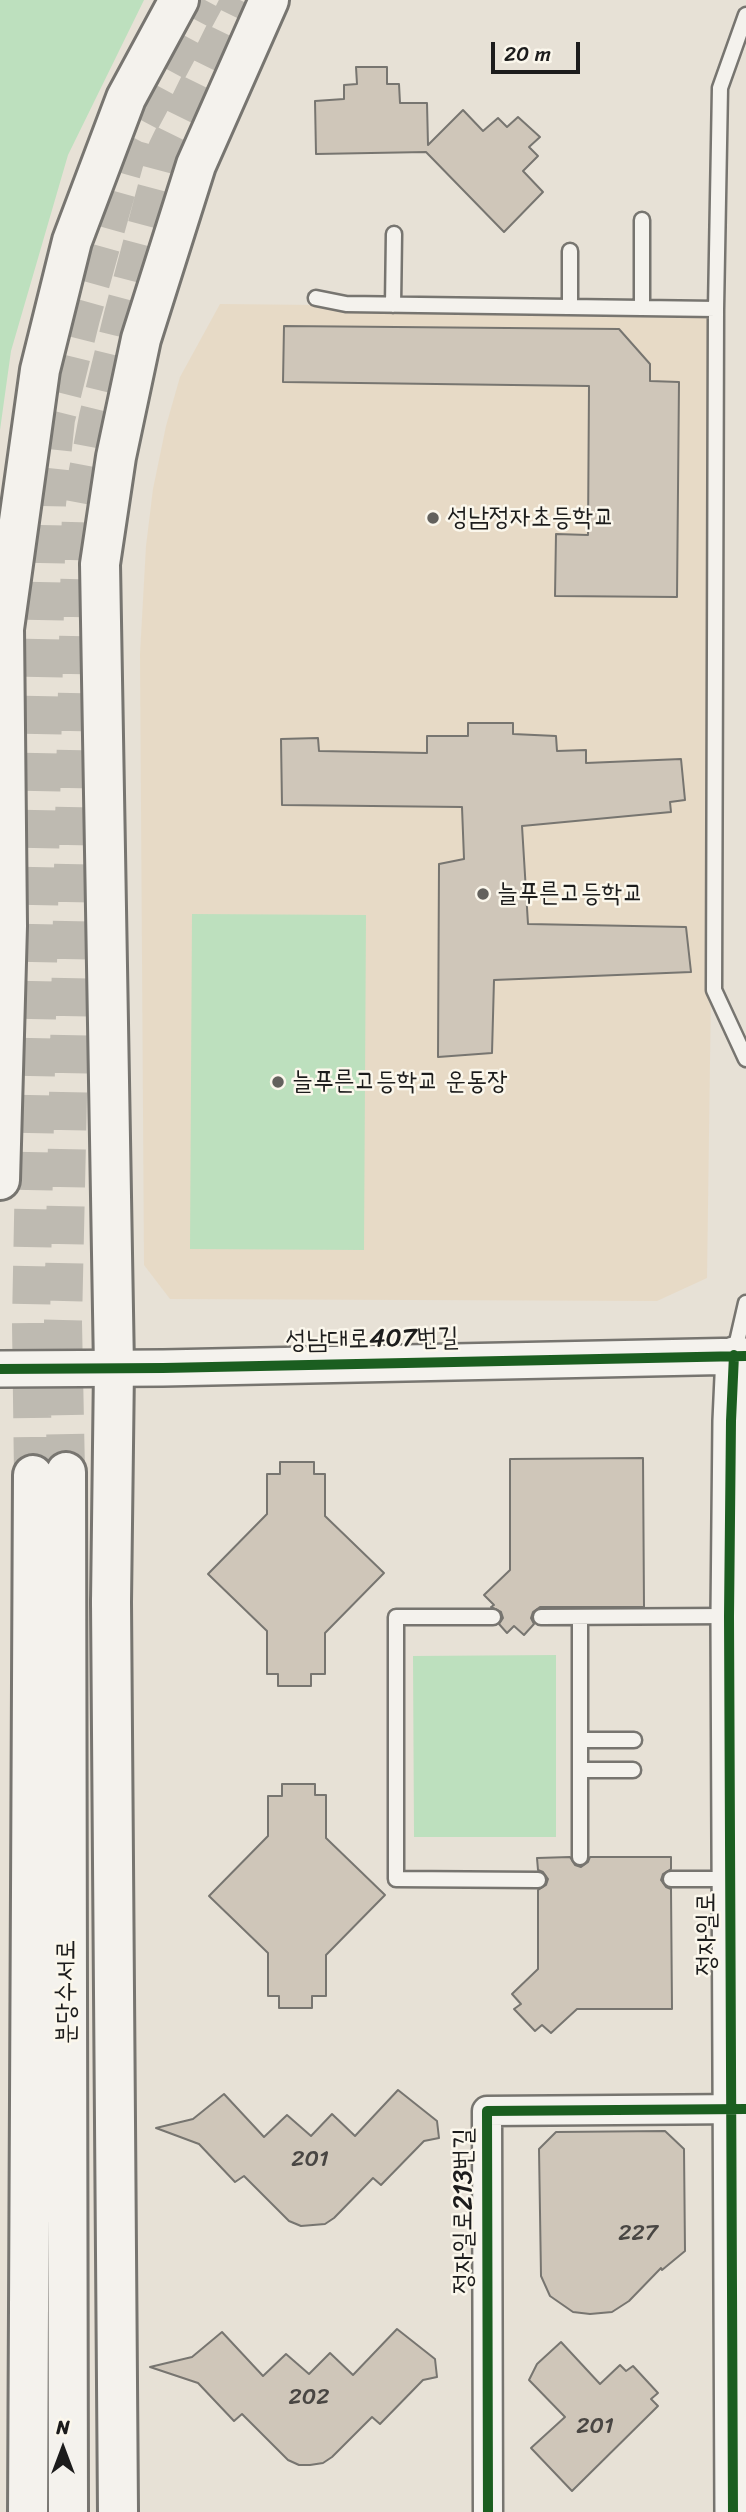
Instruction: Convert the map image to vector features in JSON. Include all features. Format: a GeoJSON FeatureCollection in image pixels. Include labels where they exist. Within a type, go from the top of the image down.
{"type":"FeatureCollection","features":[{"type":"Feature","properties":{"kind":"main road"},"geometry":{"type":"LineString","coordinates":[[0,1180],[7,926],[4,629],[40,370],[77,228],[126,98],[179,0]]}},
{"type":"Feature","properties":{"kind":"main road"},"geometry":{"type":"LineString","coordinates":[[118,2512],[111,1602],[114,1368],[100,564],[116,457],[141,339],[196,165],[269,0]]}},
{"type":"Feature","properties":{"kind":"main road","name":"분당수서로"},"geometry":{"type":"LineString","coordinates":[[28,2512],[50,1473],[68,2512]]}},
{"type":"Feature","properties":{"kind":"street","name":"성남대로407번길"},"geometry":{"type":"LineString","coordinates":[[0,1369],[740,1355]]}},
{"type":"Feature","properties":{"kind":"street","name":"정자일로"},"geometry":{"type":"LineString","coordinates":[[733,2512],[738,2110],[729,1879],[729,1616],[731,1421],[740,1355]]}},
{"type":"Feature","properties":{"kind":"street","name":"정자일로213번길"},"geometry":{"type":"LineString","coordinates":[[488,2512],[487,2110],[738,2110]]}},
{"type":"Feature","properties":{"kind":"lane"},"geometry":{"type":"LineString","coordinates":[[746,15],[720,88],[716,309],[714,990],[746,1059]]}},
{"type":"Feature","properties":{"kind":"lane"},"geometry":{"type":"LineString","coordinates":[[642,220],[642,308]]}},
{"type":"Feature","properties":{"kind":"lane"},"geometry":{"type":"LineString","coordinates":[[393,305],[394,234]]}},
{"type":"Feature","properties":{"kind":"lane"},"geometry":{"type":"LineString","coordinates":[[570,251],[570,307]]}},
{"type":"Feature","properties":{"kind":"lane"},"geometry":{"type":"LineString","coordinates":[[316,298],[346,304],[716,309]]}},
{"type":"Feature","properties":{"kind":"lane"},"geometry":{"type":"LineString","coordinates":[[740,1355],[746,1303]]}},
{"type":"Feature","properties":{"kind":"lane"},"geometry":{"type":"LineString","coordinates":[[541,1617],[729,1616]]}},
{"type":"Feature","properties":{"kind":"lane"},"geometry":{"type":"LineString","coordinates":[[493,1617],[396,1617],[396,1879],[538,1880]]}},
{"type":"Feature","properties":{"kind":"lane"},"geometry":{"type":"LineString","coordinates":[[580,1617],[580,1857]]}},
{"type":"Feature","properties":{"kind":"lane"},"geometry":{"type":"LineString","coordinates":[[580,1740],[634,1740]]}},
{"type":"Feature","properties":{"kind":"lane"},"geometry":{"type":"LineString","coordinates":[[580,1770],[633,1770]]}},
{"type":"Feature","properties":{"kind":"lane"},"geometry":{"type":"LineString","coordinates":[[671,1879],[729,1879]]}},
{"type":"Feature","properties":{"kind":"shaded area"},"geometry":{"type":"Polygon","coordinates":[[[220,304],[716,309],[715,703],[707,1278],[657,1301],[170,1299],[144,1265],[140,654],[146,546],[153,489],[166,426],[180,377],[220,304]]]}},
{"type":"Feature","properties":{"kind":"green space"},"geometry":{"type":"Polygon","coordinates":[[[0,0],[144,0],[68,155],[11,351],[0,430],[0,0]]]}},
{"type":"Feature","properties":{"kind":"green space","name":"늘푸른고등학교 운동장"},"geometry":{"type":"Polygon","coordinates":[[[192,914],[366,915],[364,1250],[190,1249],[192,914]]]}},
{"type":"Feature","properties":{"kind":"green space"},"geometry":{"type":"Polygon","coordinates":[[[556,1655],[556,1837],[414,1837],[413,1656],[556,1655]]]}},
{"type":"Feature","properties":{"kind":"building"},"geometry":{"type":"Polygon","coordinates":[[[356,67],[387,67],[387,84],[399,84],[400,103],[427,103],[428,145],[463,110],[483,131],[498,118],[507,127],[518,117],[540,137],[529,147],[538,156],[523,171],[543,192],[504,232],[426,152],[316,154],[315,101],[344,99],[344,85],[357,84],[356,67]]]}},
{"type":"Feature","properties":{"kind":"building","name":"성남정자초등학교"},"geometry":{"type":"Polygon","coordinates":[[[284,326],[619,329],[650,364],[650,381],[679,382],[677,597],[555,596],[556,534],[588,535],[589,386],[283,382],[284,326]]]}},
{"type":"Feature","properties":{"kind":"building","name":"늘푸른고등학교"},"geometry":{"type":"Polygon","coordinates":[[[468,723],[513,723],[513,734],[556,736],[557,751],[586,750],[586,763],[681,759],[685,800],[670,802],[671,812],[522,826],[528,924],[686,927],[691,972],[494,980],[492,1053],[438,1057],[439,864],[464,859],[462,807],[282,805],[281,739],[318,738],[319,751],[427,753],[427,736],[468,736],[468,723]]]}},
{"type":"Feature","properties":{"kind":"building"},"geometry":{"type":"Polygon","coordinates":[[[643,1458],[644,1607],[540,1607],[533,1612],[531,1618],[534,1624],[524,1635],[514,1626],[507,1633],[499,1624],[503,1618],[501,1612],[491,1607],[494,1605],[484,1595],[510,1570],[510,1459],[643,1458]]]}},
{"type":"Feature","properties":{"kind":"building"},"geometry":{"type":"Polygon","coordinates":[[[280,1462],[314,1462],[314,1474],[325,1474],[325,1516],[384,1573],[325,1633],[325,1674],[311,1674],[311,1686],[278,1686],[278,1674],[267,1674],[267,1631],[208,1574],[267,1514],[267,1474],[280,1474],[280,1462]]]}},
{"type":"Feature","properties":{"kind":"building"},"geometry":{"type":"Polygon","coordinates":[[[282,1784],[315,1784],[315,1795],[326,1795],[326,1838],[385,1895],[326,1955],[326,1996],[312,1996],[312,2008],[279,2008],[279,1996],[268,1996],[268,1953],[209,1896],[268,1836],[268,1796],[282,1796],[282,1784]]]}},
{"type":"Feature","properties":{"kind":"building"},"geometry":{"type":"Polygon","coordinates":[[[570,1857],[575,1865],[581,1867],[590,1857],[671,1857],[671,1869],[663,1874],[661,1880],[671,1889],[672,2009],[577,2009],[551,2033],[542,2025],[535,2031],[514,2009],[521,2004],[512,1994],[538,1969],[538,1890],[546,1885],[548,1879],[538,1870],[537,1858],[570,1857]]]}},
{"type":"Feature","properties":{"kind":"building"},"geometry":{"type":"Polygon","coordinates":[[[398,2090],[437,2121],[439,2138],[424,2141],[381,2185],[373,2178],[325,2224],[301,2226],[289,2221],[244,2176],[235,2182],[199,2144],[156,2128],[193,2119],[224,2094],[264,2137],[287,2115],[311,2136],[332,2114],[355,2136],[398,2090]]]}},
{"type":"Feature","properties":{"kind":"building"},"geometry":{"type":"Polygon","coordinates":[[[665,2131],[684,2149],[685,2251],[662,2270],[661,2268],[629,2301],[612,2312],[573,2312],[550,2296],[541,2276],[539,2149],[556,2132],[665,2131]]]}},
{"type":"Feature","properties":{"kind":"building"},"geometry":{"type":"Polygon","coordinates":[[[397,2329],[435,2359],[437,2377],[423,2380],[380,2424],[372,2417],[332,2457],[323,2463],[310,2465],[299,2465],[288,2460],[242,2414],[234,2421],[198,2383],[150,2367],[192,2357],[222,2332],[263,2376],[286,2354],[309,2374],[330,2353],[353,2375],[397,2329]]]}},
{"type":"Feature","properties":{"kind":"building"},"geometry":{"type":"Polygon","coordinates":[[[561,2342],[600,2384],[620,2365],[626,2371],[633,2366],[658,2393],[651,2399],[658,2406],[572,2491],[531,2448],[565,2417],[529,2380],[537,2364],[561,2342]]]}},
{"type":"Feature","properties":{"kind":"tunnel"},"geometry":{"type":"LineString","coordinates":[[33,1475],[31,1323],[47,504],[56,419],[131,139],[205,0]]}},
{"type":"Feature","properties":{"kind":"tunnel"},"geometry":{"type":"LineString","coordinates":[[66,1472],[63,1323],[81,508],[98,417],[167,149],[240,0]]}},
{"type":"Feature","properties":{"kind":"cycle path"},"geometry":{"type":"LineString","coordinates":[[733,2512],[729,1616],[734,1355]]}},
{"type":"Feature","properties":{"kind":"cycle path"},"geometry":{"type":"LineString","coordinates":[[0,1369],[745,1356]]}},
{"type":"Feature","properties":{"kind":"cycle path"},"geometry":{"type":"LineString","coordinates":[[488,2512],[487,2111],[746,2109]]}},
{"type":"Feature","properties":{"kind":"place","name":"성남정자초등학교"},"geometry":{"type":"Point","coordinates":[433,518]}},
{"type":"Feature","properties":{"kind":"place","name":"늘푸른고등학교"},"geometry":{"type":"Point","coordinates":[483,894]}},
{"type":"Feature","properties":{"kind":"place","name":"늘푸른고등학교 운동장"},"geometry":{"type":"Point","coordinates":[278,1082]}}]}
